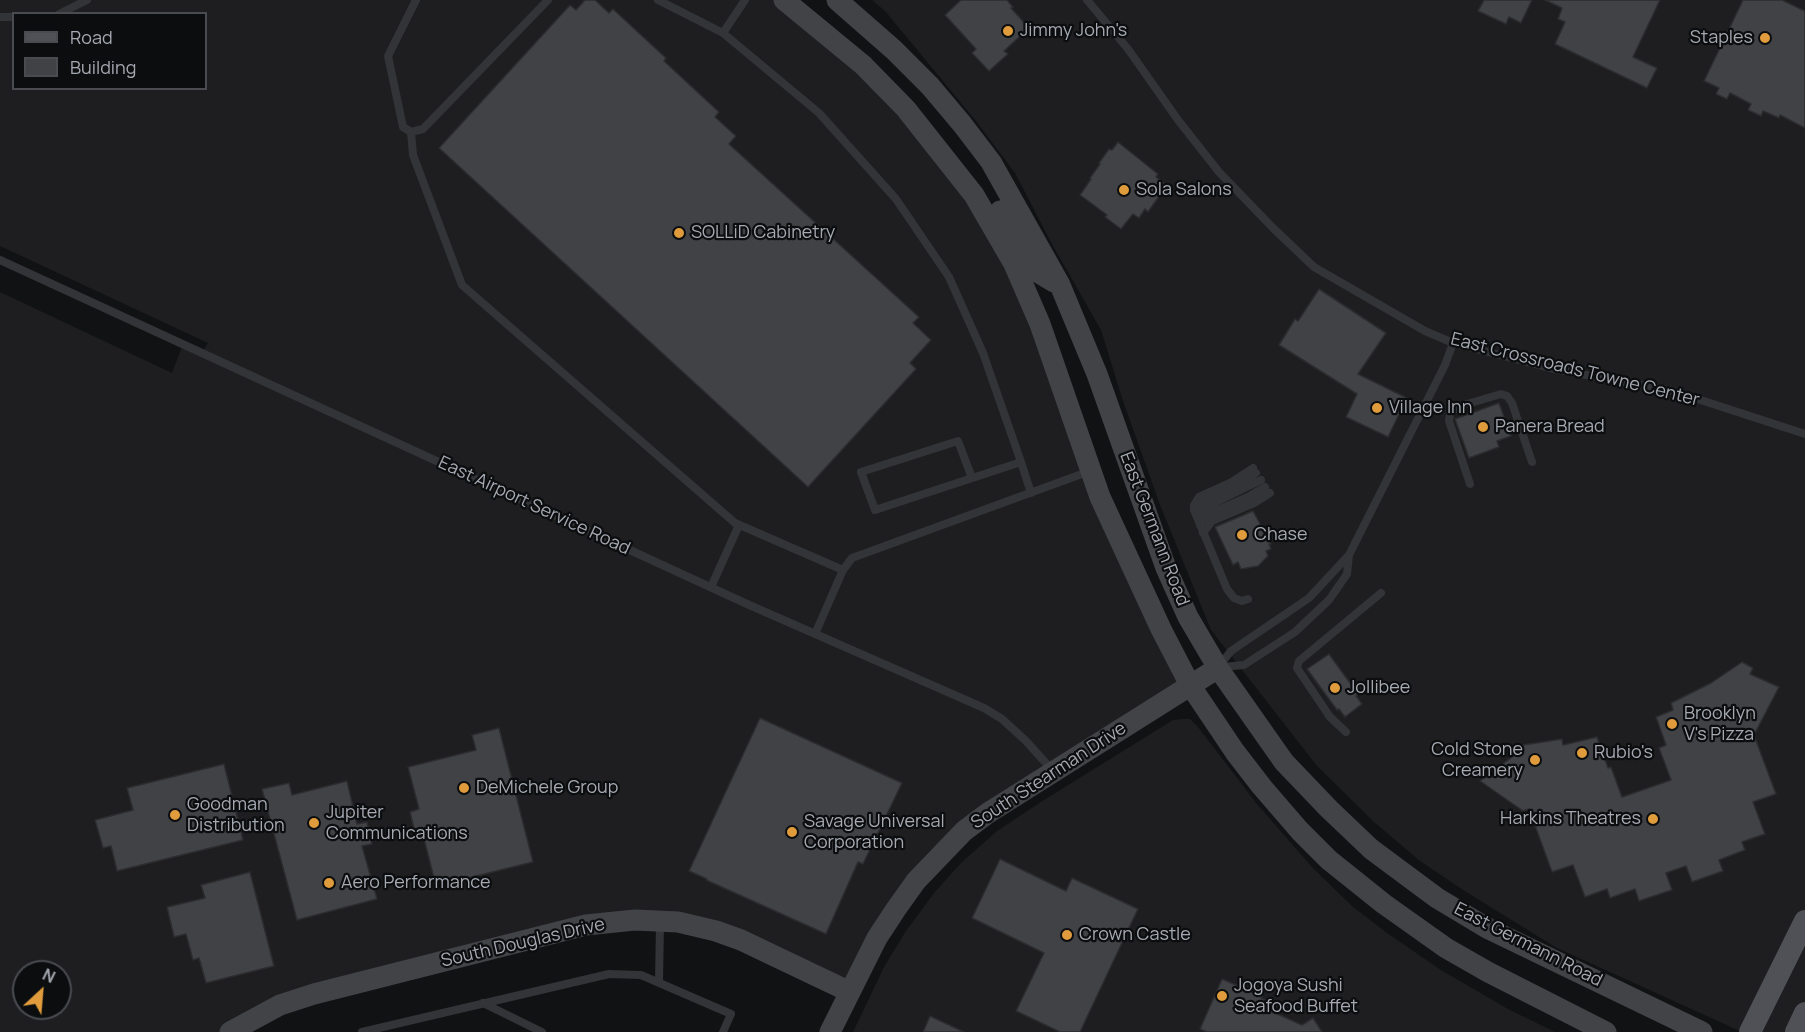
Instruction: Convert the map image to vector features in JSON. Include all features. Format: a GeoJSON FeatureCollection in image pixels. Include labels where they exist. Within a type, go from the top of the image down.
{"type":"FeatureCollection","features":[{"type":"Feature","properties":{"kind":"main road","name":"East Germann Road"},"geometry":{"type":"LineString","coordinates":[[784,0],[878,79],[906,109],[969,188],[1014,264],[1036,314],[1100,497],[1134,572],[1190,685],[1255,778],[1293,823],[1329,860],[1384,904],[1446,948],[1606,1032]]}},
{"type":"Feature","properties":{"kind":"main road","name":"East Germann Road"},"geometry":{"type":"LineString","coordinates":[[837,0],[915,71],[962,124],[991,162],[1060,285],[1097,374],[1166,568],[1188,617],[1218,668],[1284,762],[1371,849],[1437,898],[1487,928],[1702,1032]]}},
{"type":"Feature","properties":{"kind":"main road"},"geometry":{"type":"LineString","coordinates":[[969,188],[992,199],[1039,273],[1060,285]]}},
{"type":"Feature","properties":{"kind":"main road","name":"South Stearman Drive"},"geometry":{"type":"LineString","coordinates":[[830,1032],[877,938],[896,909],[941,854],[964,831],[988,813],[1218,668]]}},
{"type":"Feature","properties":{"kind":"main road","name":"South Douglas Drive"},"geometry":{"type":"LineString","coordinates":[[230,1032],[272,1009],[314,994],[586,925],[635,920],[660,920],[699,926],[741,940],[850,992]]}},
{"type":"Feature","properties":{"kind":"main road"},"geometry":{"type":"LineString","coordinates":[[1750,1032],[1805,921]]}},
{"type":"Feature","properties":{"kind":"main road"},"geometry":{"type":"LineString","coordinates":[[1796,1032],[1805,1013]]}},
{"type":"Feature","properties":{"kind":"lane"},"geometry":{"type":"LineString","coordinates":[[63,12],[87,0]]}},
{"type":"Feature","properties":{"kind":"lane"},"geometry":{"type":"LineString","coordinates":[[416,0],[388,56],[403,128],[411,132],[423,129],[548,0]]}},
{"type":"Feature","properties":{"kind":"lane"},"geometry":{"type":"LineString","coordinates":[[658,0],[723,33],[819,113],[896,199],[949,277],[983,353],[1031,493]]}},
{"type":"Feature","properties":{"kind":"lane"},"geometry":{"type":"LineString","coordinates":[[723,33],[745,0]]}},
{"type":"Feature","properties":{"kind":"lane","name":"East Crossroads Towne Center"},"geometry":{"type":"LineString","coordinates":[[1087,0],[1128,49],[1178,120],[1219,172],[1314,267],[1425,331],[1453,343],[1554,369],[1673,392],[1742,412],[1805,434]]}},
{"type":"Feature","properties":{"kind":"lane"},"geometry":{"type":"LineString","coordinates":[[411,132],[413,155],[462,285],[740,525],[843,570]]}},
{"type":"Feature","properties":{"kind":"lane","name":"East Airport Service Road"},"geometry":{"type":"LineString","coordinates":[[0,260],[711,587],[984,708],[1002,719],[1054,772]]}},
{"type":"Feature","properties":{"kind":"lane","name":"South Stearman Drive"},"geometry":{"type":"LineString","coordinates":[[1218,668],[1232,651],[1309,598],[1349,555],[1445,365],[1453,343]]}},
{"type":"Feature","properties":{"kind":"lane"},"geometry":{"type":"LineString","coordinates":[[1470,484],[1449,421],[1450,414],[1457,407],[1501,394],[1507,396],[1512,403],[1532,462]]}},
{"type":"Feature","properties":{"kind":"lane"},"geometry":{"type":"LineString","coordinates":[[972,478],[958,441],[931,453],[888,467],[861,472],[874,510],[900,502],[919,491],[944,487],[972,478],[1021,462]]}},
{"type":"Feature","properties":{"kind":"lane"},"geometry":{"type":"LineString","coordinates":[[815,633],[843,570],[852,558],[1092,471]]}},
{"type":"Feature","properties":{"kind":"lane"},"geometry":{"type":"LineString","coordinates":[[941,478],[944,487]]}},
{"type":"Feature","properties":{"kind":"lane"},"geometry":{"type":"LineString","coordinates":[[1199,521],[1212,521],[1254,503],[1261,480]]}},
{"type":"Feature","properties":{"kind":"lane"},"geometry":{"type":"LineString","coordinates":[[1199,521],[1206,507],[1261,480]]}},
{"type":"Feature","properties":{"kind":"lane"},"geometry":{"type":"LineString","coordinates":[[1248,599],[1242,601],[1234,598],[1227,590],[1199,521],[1196,500],[1230,483],[1261,480]]}},
{"type":"Feature","properties":{"kind":"lane"},"geometry":{"type":"LineString","coordinates":[[897,493],[900,502]]}},
{"type":"Feature","properties":{"kind":"lane"},"geometry":{"type":"LineString","coordinates":[[711,587],[740,525]]}},
{"type":"Feature","properties":{"kind":"lane","name":"South Stearman Drive"},"geometry":{"type":"LineString","coordinates":[[1218,668],[1244,665],[1295,632],[1329,600],[1347,574],[1349,555]]}},
{"type":"Feature","properties":{"kind":"lane"},"geometry":{"type":"LineString","coordinates":[[1346,732],[1330,717],[1297,668],[1299,661],[1381,593]]}},
{"type":"Feature","properties":{"kind":"lane"},"geometry":{"type":"LineString","coordinates":[[659,982],[660,920]]}},
{"type":"Feature","properties":{"kind":"lane"},"geometry":{"type":"LineString","coordinates":[[362,1032],[609,974],[641,975],[731,1014],[723,1032]]}},
{"type":"Feature","properties":{"kind":"lane"},"geometry":{"type":"LineString","coordinates":[[483,1004],[542,1032]]}},
{"type":"Feature","properties":{"kind":"shaded area"},"geometry":{"type":"Polygon","coordinates":[[[0,0],[784,0],[974,195],[1068,401],[1190,685],[964,831],[850,992],[741,940],[635,920],[314,994],[230,1032],[0,1032],[0,292],[172,373],[183,344],[202,353],[208,343],[0,246],[0,0]]]}},
{"type":"Feature","properties":{"kind":"shaded area"},"geometry":{"type":"Polygon","coordinates":[[[872,0],[1805,0],[1805,1032],[1742,1032],[1557,948],[1420,861],[1374,822],[1317,766],[1211,630],[1160,505],[1122,398],[1101,330],[1015,173],[976,121],[885,11],[872,0]]]}},
{"type":"Feature","properties":{"kind":"shaded area"},"geometry":{"type":"Polygon","coordinates":[[[1190,719],[1257,804],[1312,867],[1352,906],[1441,970],[1508,1009],[1555,1032],[853,1032],[885,965],[906,931],[934,893],[961,863],[997,831],[1044,800],[1173,720],[1190,719]]]}},
{"type":"Feature","properties":{"kind":"building","name":"SOLLiD Cabinetry"},"geometry":{"type":"Polygon","coordinates":[[[585,0],[595,0],[609,13],[613,9],[666,58],[664,61],[719,112],[715,117],[736,136],[729,144],[919,317],[913,323],[931,340],[910,363],[916,369],[808,487],[439,148],[570,5],[576,10],[585,0]]]}},
{"type":"Feature","properties":{"kind":"building"},"geometry":{"type":"Polygon","coordinates":[[[961,0],[1007,0],[1029,28],[1004,51],[1008,54],[989,71],[972,53],[976,49],[945,15],[961,0]]]}},
{"type":"Feature","properties":{"kind":"building"},"geometry":{"type":"Polygon","coordinates":[[[1484,0],[1532,0],[1521,23],[1509,17],[1506,24],[1478,11],[1484,0]]]}},
{"type":"Feature","properties":{"kind":"building"},"geometry":{"type":"Polygon","coordinates":[[[1545,0],[1660,0],[1633,57],[1657,68],[1647,88],[1555,44],[1565,22],[1558,19],[1562,8],[1545,0]]]}},
{"type":"Feature","properties":{"kind":"building","name":"Staples"},"geometry":{"type":"Polygon","coordinates":[[[1743,0],[1782,0],[1805,11],[1805,128],[1780,115],[1779,118],[1763,111],[1761,116],[1748,110],[1751,104],[1730,93],[1727,99],[1716,94],[1719,88],[1704,81],[1743,0]]]}},
{"type":"Feature","properties":{"kind":"building","name":"Sola Salons"},"geometry":{"type":"Polygon","coordinates":[[[1118,142],[1158,174],[1156,177],[1167,185],[1148,212],[1145,209],[1139,218],[1133,214],[1121,229],[1105,217],[1107,215],[1080,195],[1109,149],[1112,150],[1118,142]]]}},
{"type":"Feature","properties":{"kind":"building"},"geometry":{"type":"Polygon","coordinates":[[[1319,289],[1386,333],[1358,374],[1407,398],[1388,437],[1346,417],[1357,394],[1279,345],[1295,319],[1298,321],[1319,289]]]}},
{"type":"Feature","properties":{"kind":"building","name":"Panera Bread"},"geometry":{"type":"Polygon","coordinates":[[[1499,403],[1511,436],[1497,441],[1499,447],[1469,458],[1455,419],[1499,403]]]}},
{"type":"Feature","properties":{"kind":"building","name":"Chase"},"geometry":{"type":"Polygon","coordinates":[[[1253,511],[1271,544],[1269,544],[1271,549],[1266,551],[1268,556],[1258,566],[1241,569],[1238,562],[1233,565],[1215,527],[1253,511]]]}},
{"type":"Feature","properties":{"kind":"building","name":"Jollibee"},"geometry":{"type":"Polygon","coordinates":[[[1329,654],[1358,694],[1356,696],[1362,704],[1345,717],[1339,709],[1337,710],[1307,669],[1329,654]]]}},
{"type":"Feature","properties":{"kind":"building","name":"Harkins Theatres"},"geometry":{"type":"Polygon","coordinates":[[[1742,662],[1753,668],[1750,674],[1779,687],[1754,735],[1776,794],[1753,802],[1765,834],[1742,842],[1745,850],[1719,860],[1723,871],[1692,882],[1686,866],[1666,873],[1672,890],[1639,901],[1635,889],[1610,898],[1607,889],[1585,897],[1573,865],[1552,872],[1529,809],[1523,811],[1480,781],[1516,754],[1510,747],[1562,739],[1563,745],[1597,737],[1622,797],[1671,780],[1659,748],[1666,745],[1656,717],[1673,710],[1671,703],[1711,683],[1742,662]]]}},
{"type":"Feature","properties":{"kind":"building","name":"Savage Universal Corporation"},"geometry":{"type":"Polygon","coordinates":[[[760,718],[902,783],[863,864],[858,862],[826,934],[689,871],[760,718]]]}},
{"type":"Feature","properties":{"kind":"building","name":"DeMichele Group"},"geometry":{"type":"Polygon","coordinates":[[[499,728],[533,862],[436,886],[422,831],[415,833],[410,812],[419,809],[408,767],[476,750],[472,735],[499,728]]]}},
{"type":"Feature","properties":{"kind":"building","name":"Goodman Distribution"},"geometry":{"type":"Polygon","coordinates":[[[224,764],[243,840],[117,871],[111,846],[103,848],[95,820],[133,810],[127,788],[224,764]]]}},
{"type":"Feature","properties":{"kind":"building"},"geometry":{"type":"Polygon","coordinates":[[[347,781],[357,824],[367,822],[372,844],[362,846],[377,899],[297,920],[262,789],[289,783],[292,795],[347,781]]]}},
{"type":"Feature","properties":{"kind":"building","name":"Crown Castle"},"geometry":{"type":"Polygon","coordinates":[[[1000,859],[1066,891],[1072,878],[1138,909],[1080,1032],[1060,1032],[1016,1011],[1044,953],[972,918],[1000,859]]]}},
{"type":"Feature","properties":{"kind":"building"},"geometry":{"type":"Polygon","coordinates":[[[250,872],[274,966],[206,983],[199,958],[193,960],[186,934],[174,937],[167,907],[205,898],[201,885],[250,872]]]}},
{"type":"Feature","properties":{"kind":"building"},"geometry":{"type":"Polygon","coordinates":[[[1222,979],[1262,996],[1261,998],[1276,1005],[1273,1012],[1302,1025],[1313,1018],[1322,1032],[1207,1032],[1200,1029],[1222,979]]]}},
{"type":"Feature","properties":{"kind":"building"},"geometry":{"type":"Polygon","coordinates":[[[930,1016],[964,1032],[923,1032],[930,1016]]]}},
{"type":"Feature","properties":{"kind":"place","name":"Jimmy John's"},"geometry":{"type":"Point","coordinates":[1008,31]}},
{"type":"Feature","properties":{"kind":"place","name":"Staples"},"geometry":{"type":"Point","coordinates":[1765,38]}},
{"type":"Feature","properties":{"kind":"place","name":"Sola Salons"},"geometry":{"type":"Point","coordinates":[1124,190]}},
{"type":"Feature","properties":{"kind":"place","name":"SOLLiD Cabinetry"},"geometry":{"type":"Point","coordinates":[679,233]}},
{"type":"Feature","properties":{"kind":"place","name":"Village Inn"},"geometry":{"type":"Point","coordinates":[1377,408]}},
{"type":"Feature","properties":{"kind":"place","name":"Panera Bread"},"geometry":{"type":"Point","coordinates":[1483,427]}},
{"type":"Feature","properties":{"kind":"place","name":"Chase"},"geometry":{"type":"Point","coordinates":[1242,535]}},
{"type":"Feature","properties":{"kind":"place","name":"Jollibee"},"geometry":{"type":"Point","coordinates":[1335,688]}},
{"type":"Feature","properties":{"kind":"place","name":"Brooklyn V's Pizza"},"geometry":{"type":"Point","coordinates":[1672,724]}},
{"type":"Feature","properties":{"kind":"place","name":"Rubio's"},"geometry":{"type":"Point","coordinates":[1582,753]}},
{"type":"Feature","properties":{"kind":"place","name":"Cold Stone Creamery"},"geometry":{"type":"Point","coordinates":[1535,760]}},
{"type":"Feature","properties":{"kind":"place","name":"DeMichele Group"},"geometry":{"type":"Point","coordinates":[464,788]}},
{"type":"Feature","properties":{"kind":"place","name":"Goodman Distribution"},"geometry":{"type":"Point","coordinates":[175,815]}},
{"type":"Feature","properties":{"kind":"place","name":"Harkins Theatres"},"geometry":{"type":"Point","coordinates":[1653,819]}},
{"type":"Feature","properties":{"kind":"place","name":"Jupiter Communications"},"geometry":{"type":"Point","coordinates":[314,823]}},
{"type":"Feature","properties":{"kind":"place","name":"Savage Universal Corporation"},"geometry":{"type":"Point","coordinates":[792,832]}},
{"type":"Feature","properties":{"kind":"place","name":"Aero Performance"},"geometry":{"type":"Point","coordinates":[329,883]}},
{"type":"Feature","properties":{"kind":"place","name":"Crown Castle"},"geometry":{"type":"Point","coordinates":[1067,935]}},
{"type":"Feature","properties":{"kind":"place","name":"Jogoya Sushi Seafood Buffet"},"geometry":{"type":"Point","coordinates":[1222,996]}}]}
